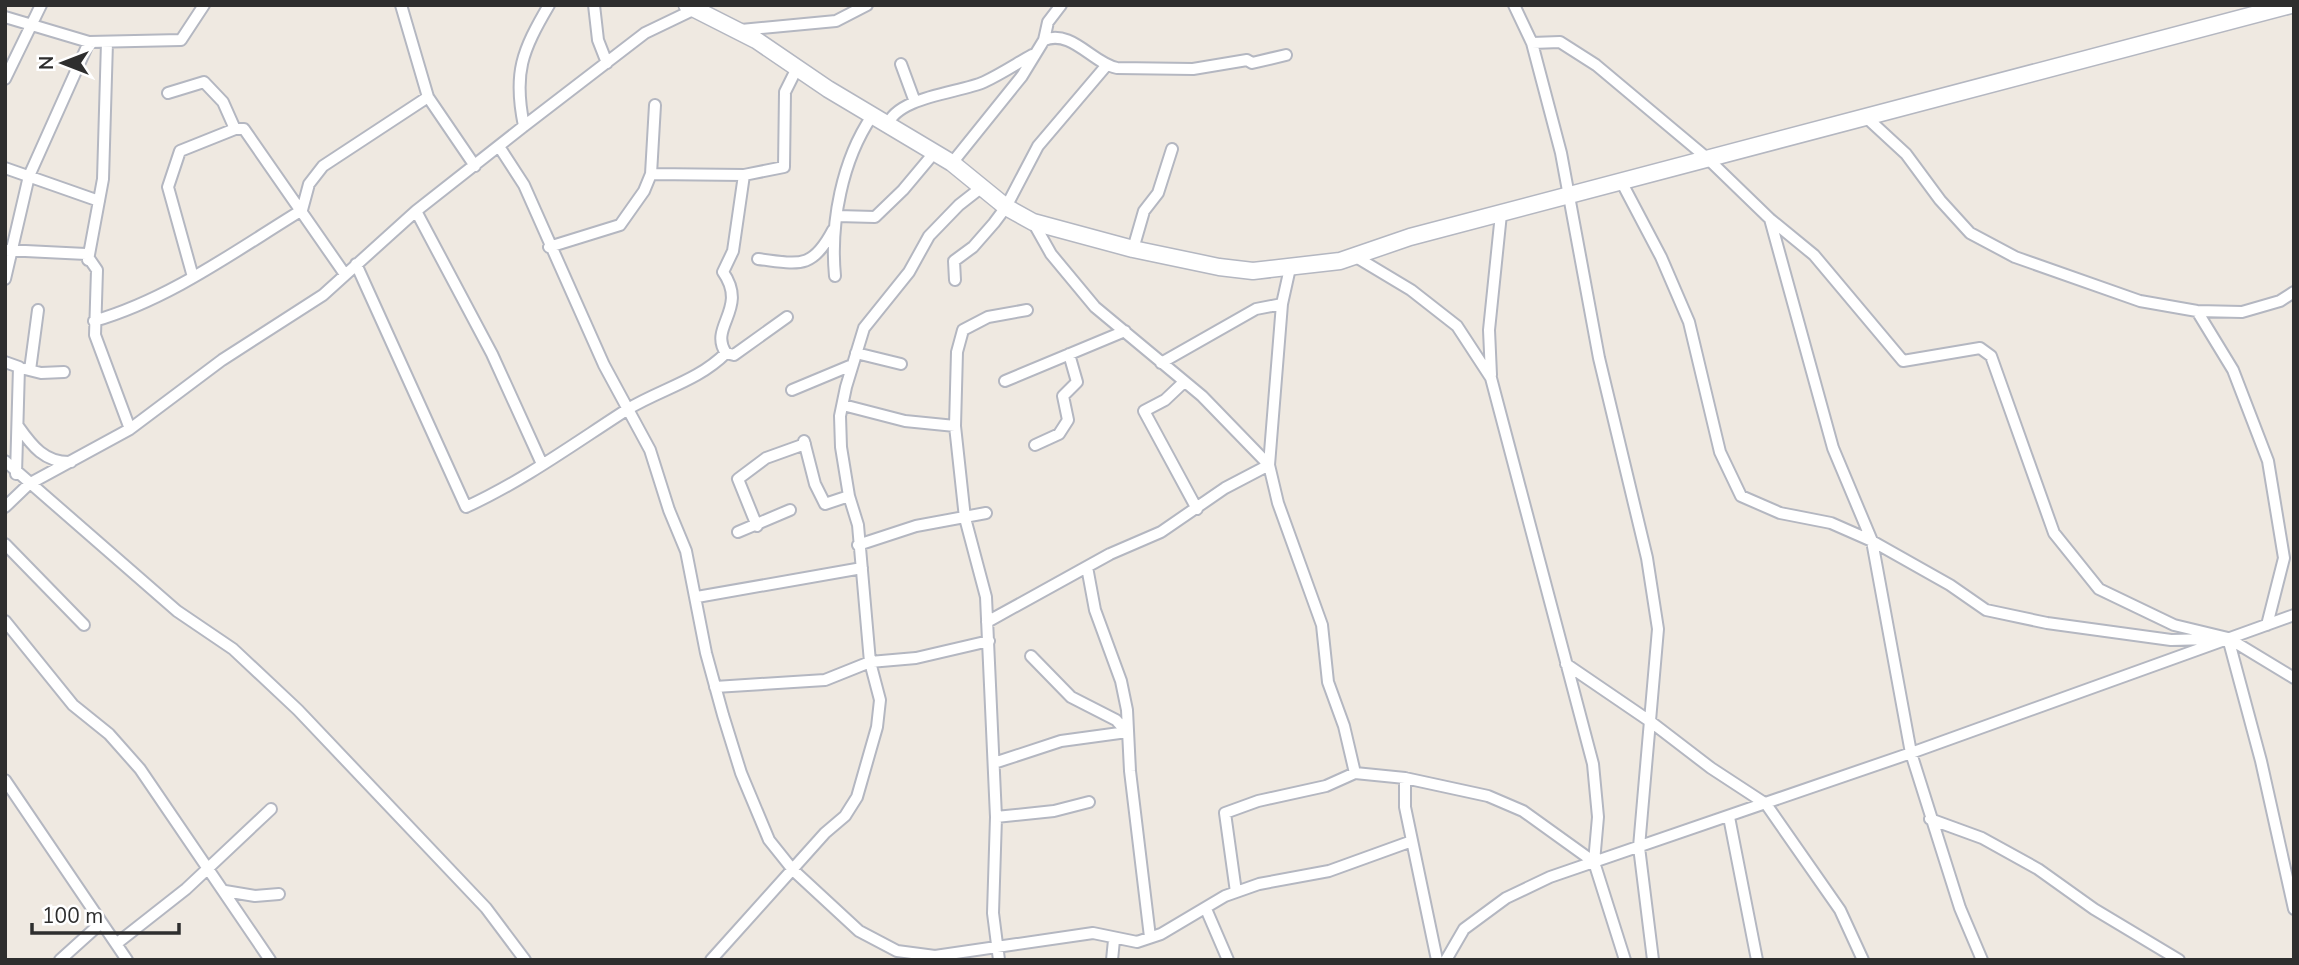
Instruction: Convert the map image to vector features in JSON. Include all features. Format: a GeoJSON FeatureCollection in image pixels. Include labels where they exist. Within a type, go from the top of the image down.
{"type":"FeatureCollection","features":[{"type":"Feature","properties":{"kind":"main road"},"geometry":{"type":"LineString","coordinates":[[691,7],[738,30],[872,116],[952,163],[1006,207],[1033,222],[1133,249],[1219,267],[1253,271],[1356,257],[1410,237],[2291,5]]}},
{"type":"Feature","properties":{"kind":"street"},"geometry":{"type":"LineString","coordinates":[[5,79],[41,5]]}},
{"type":"Feature","properties":{"kind":"street"},"geometry":{"type":"LineString","coordinates":[[5,17],[89,42],[181,40],[204,5]]}},
{"type":"Feature","properties":{"kind":"street"},"geometry":{"type":"LineString","coordinates":[[401,5],[428,97],[475,166]]}},
{"type":"Feature","properties":{"kind":"street"},"geometry":{"type":"LineString","coordinates":[[524,126],[518,87],[519,67],[524,50],[549,5]]}},
{"type":"Feature","properties":{"kind":"street"},"geometry":{"type":"LineString","coordinates":[[594,5],[598,40],[607,63]]}},
{"type":"Feature","properties":{"kind":"street"},"geometry":{"type":"LineString","coordinates":[[738,30],[836,21],[867,5]]}},
{"type":"Feature","properties":{"kind":"street"},"geometry":{"type":"LineString","coordinates":[[952,163],[1023,76],[1032,55],[1044,40],[1048,22],[1061,5]]}},
{"type":"Feature","properties":{"kind":"street"},"geometry":{"type":"LineString","coordinates":[[1516,6],[1524,32],[1532,43],[1570,197],[1599,358],[1647,558],[1658,629],[1639,847],[1653,960]]}},
{"type":"Feature","properties":{"kind":"street"},"geometry":{"type":"LineString","coordinates":[[5,507],[29,484],[130,429],[222,360],[323,295],[344,273],[416,211],[500,148],[524,126],[645,33],[691,7]]}},
{"type":"Feature","properties":{"kind":"street"},"geometry":{"type":"LineString","coordinates":[[1044,40],[1054,36],[1070,41],[1106,66],[1194,69],[1286,55]]}},
{"type":"Feature","properties":{"kind":"street"},"geometry":{"type":"LineString","coordinates":[[5,279],[8,251],[29,176],[89,42]]}},
{"type":"Feature","properties":{"kind":"street"},"geometry":{"type":"LineString","coordinates":[[88,260],[103,179],[107,42]]}},
{"type":"Feature","properties":{"kind":"street"},"geometry":{"type":"LineString","coordinates":[[1532,43],[1560,42],[1595,65],[1707,158],[1770,219],[1814,254],[1903,361],[1980,348],[1992,356],[2054,533],[2099,589],[2174,625],[2228,638],[2294,678]]}},
{"type":"Feature","properties":{"kind":"street"},"geometry":{"type":"LineString","coordinates":[[887,125],[896,114],[915,102],[983,83],[1032,55]]}},
{"type":"Feature","properties":{"kind":"street"},"geometry":{"type":"LineString","coordinates":[[83,60],[107,62]]}},
{"type":"Feature","properties":{"kind":"street"},"geometry":{"type":"LineString","coordinates":[[901,64],[915,102]]}},
{"type":"Feature","properties":{"kind":"street"},"geometry":{"type":"LineString","coordinates":[[955,280],[954,261],[973,247],[1006,207],[1038,146],[1106,66]]}},
{"type":"Feature","properties":{"kind":"street"},"geometry":{"type":"LineString","coordinates":[[651,174],[744,175],[783,167],[785,92],[797,68]]}},
{"type":"Feature","properties":{"kind":"street"},"geometry":{"type":"LineString","coordinates":[[168,93],[205,82],[223,102],[235,129]]}},
{"type":"Feature","properties":{"kind":"street"},"geometry":{"type":"LineString","coordinates":[[94,321],[125,312],[192,277],[302,210],[309,184],[323,166],[428,97]]}},
{"type":"Feature","properties":{"kind":"street"},"geometry":{"type":"LineString","coordinates":[[549,247],[620,225],[644,191],[651,174],[656,105]]}},
{"type":"Feature","properties":{"kind":"street"},"geometry":{"type":"LineString","coordinates":[[758,259],[803,262],[820,253],[836,220],[849,167],[863,130],[872,116]]}},
{"type":"Feature","properties":{"kind":"street"},"geometry":{"type":"LineString","coordinates":[[1867,118],[1906,153],[1940,200],[1970,233],[2015,257],[2140,301],[2197,311],[2242,312],[2280,301],[2294,292]]}},
{"type":"Feature","properties":{"kind":"street"},"geometry":{"type":"LineString","coordinates":[[192,277],[168,187],[180,151],[235,129],[244,129],[344,273]]}},
{"type":"Feature","properties":{"kind":"street"},"geometry":{"type":"LineString","coordinates":[[500,148],[524,185],[542,221],[549,247],[604,365],[649,450],[686,551],[706,653],[741,773],[765,829],[793,870],[859,931],[897,955],[935,956],[1093,933],[1114,940],[1137,942],[1237,892],[1259,884],[1329,871],[1412,841]]}},
{"type":"Feature","properties":{"kind":"street"},"geometry":{"type":"LineString","coordinates":[[1133,249],[1144,211],[1158,193],[1172,149]]}},
{"type":"Feature","properties":{"kind":"street"},"geometry":{"type":"LineString","coordinates":[[836,220],[876,217],[904,190],[934,153]]}},
{"type":"Feature","properties":{"kind":"street"},"geometry":{"type":"LineString","coordinates":[[5,168],[99,201]]}},
{"type":"Feature","properties":{"kind":"street"},"geometry":{"type":"LineString","coordinates":[[744,175],[733,251],[723,272],[730,282],[733,299],[729,319],[721,330],[720,345],[726,353],[734,355],[787,317]]}},
{"type":"Feature","properties":{"kind":"street"},"geometry":{"type":"LineString","coordinates":[[1622,183],[1661,257],[1689,322],[1720,452],[1741,496],[1780,513],[1831,523],[1872,541],[1950,585],[1986,610],[2047,623],[2171,640],[2228,638]]}},
{"type":"Feature","properties":{"kind":"street"},"geometry":{"type":"LineString","coordinates":[[711,960],[824,833],[845,816],[857,797],[877,727],[880,700],[870,662],[858,525],[849,496],[841,447],[843,405],[864,328],[909,272],[929,236],[959,205],[982,187]]}},
{"type":"Feature","properties":{"kind":"street"},"geometry":{"type":"LineString","coordinates":[[416,211],[496,362],[542,464]]}},
{"type":"Feature","properties":{"kind":"street"},"geometry":{"type":"LineString","coordinates":[[1501,214],[1489,330],[1491,378],[1593,764],[1598,817],[1594,862],[1625,960]]}},
{"type":"Feature","properties":{"kind":"street"},"geometry":{"type":"LineString","coordinates":[[1770,219],[1833,447],[1872,541],[1911,753],[1960,908],[1982,960]]}},
{"type":"Feature","properties":{"kind":"street"},"geometry":{"type":"LineString","coordinates":[[835,276],[836,220]]}},
{"type":"Feature","properties":{"kind":"street"},"geometry":{"type":"LineString","coordinates":[[1033,222],[1072,281],[1095,307],[1184,382],[1269,465]]}},
{"type":"Feature","properties":{"kind":"street"},"geometry":{"type":"LineString","coordinates":[[8,251],[86,254],[97,270],[94,321],[98,347],[130,429]]}},
{"type":"Feature","properties":{"kind":"street"},"geometry":{"type":"LineString","coordinates":[[1356,257],[1410,290],[1457,326],[1491,378]]}},
{"type":"Feature","properties":{"kind":"street"},"geometry":{"type":"LineString","coordinates":[[356,264],[466,507],[542,464],[629,408],[697,376],[726,353]]}},
{"type":"Feature","properties":{"kind":"street"},"geometry":{"type":"LineString","coordinates":[[1290,268],[1282,304],[1269,465],[1278,503],[1322,625],[1328,681],[1344,726],[1355,773]]}},
{"type":"Feature","properties":{"kind":"street"},"geometry":{"type":"LineString","coordinates":[[1161,363],[1256,309],[1282,304]]}},
{"type":"Feature","properties":{"kind":"street"},"geometry":{"type":"LineString","coordinates":[[16,474],[18,425],[25,369],[38,310]]}},
{"type":"Feature","properties":{"kind":"street"},"geometry":{"type":"LineString","coordinates":[[999,960],[993,914],[996,817],[989,640],[986,597],[965,518],[955,426],[957,352],[963,330],[988,317],[1027,310]]}},
{"type":"Feature","properties":{"kind":"street"},"geometry":{"type":"LineString","coordinates":[[2197,311],[2233,370],[2268,461],[2284,558],[2267,625]]}},
{"type":"Feature","properties":{"kind":"street"},"geometry":{"type":"LineString","coordinates":[[1005,382],[1125,331]]}},
{"type":"Feature","properties":{"kind":"street"},"geometry":{"type":"LineString","coordinates":[[856,353],[901,364]]}},
{"type":"Feature","properties":{"kind":"street"},"geometry":{"type":"LineString","coordinates":[[1035,445],[1059,434],[1068,420],[1063,396],[1077,382],[1069,354]]}},
{"type":"Feature","properties":{"kind":"street"},"geometry":{"type":"LineString","coordinates":[[5,362],[25,369],[64,372]]}},
{"type":"Feature","properties":{"kind":"street"},"geometry":{"type":"LineString","coordinates":[[792,390],[852,365]]}},
{"type":"Feature","properties":{"kind":"street"},"geometry":{"type":"LineString","coordinates":[[1184,382],[1165,400],[1144,411],[1197,509]]}},
{"type":"Feature","properties":{"kind":"street"},"geometry":{"type":"LineString","coordinates":[[843,405],[905,421],[955,426]]}},
{"type":"Feature","properties":{"kind":"street"},"geometry":{"type":"LineString","coordinates":[[18,425],[31,445],[46,458],[59,463],[73,462]]}},
{"type":"Feature","properties":{"kind":"street"},"geometry":{"type":"LineString","coordinates":[[757,526],[738,479],[766,458],[804,443],[825,504],[849,496]]}},
{"type":"Feature","properties":{"kind":"street"},"geometry":{"type":"LineString","coordinates":[[5,461],[16,474],[177,611],[233,649],[298,710],[486,908],[526,960]]}},
{"type":"Feature","properties":{"kind":"street"},"geometry":{"type":"LineString","coordinates":[[987,622],[1087,567],[1161,532],[1226,488],[1269,465]]}},
{"type":"Feature","properties":{"kind":"street"},"geometry":{"type":"LineString","coordinates":[[738,533],[790,510]]}},
{"type":"Feature","properties":{"kind":"street"},"geometry":{"type":"LineString","coordinates":[[858,545],[916,526],[986,513]]}},
{"type":"Feature","properties":{"kind":"street"},"geometry":{"type":"LineString","coordinates":[[5,544],[84,625]]}},
{"type":"Feature","properties":{"kind":"street"},"geometry":{"type":"LineString","coordinates":[[1087,567],[1095,610],[1121,681],[1127,710],[1127,732],[1150,937]]}},
{"type":"Feature","properties":{"kind":"street"},"geometry":{"type":"LineString","coordinates":[[697,597],[862,568]]}},
{"type":"Feature","properties":{"kind":"street"},"geometry":{"type":"LineString","coordinates":[[1446,960],[1464,929],[1506,898],[1550,877],[1911,753],[2294,615]]}},
{"type":"Feature","properties":{"kind":"street"},"geometry":{"type":"LineString","coordinates":[[5,621],[73,705],[109,734],[140,769],[271,960]]}},
{"type":"Feature","properties":{"kind":"street"},"geometry":{"type":"LineString","coordinates":[[2228,638],[2261,761],[2294,909]]}},
{"type":"Feature","properties":{"kind":"street"},"geometry":{"type":"LineString","coordinates":[[715,687],[825,680],[870,662],[916,658],[989,640]]}},
{"type":"Feature","properties":{"kind":"street"},"geometry":{"type":"LineString","coordinates":[[1031,656],[1071,697],[1116,720],[1127,732]]}},
{"type":"Feature","properties":{"kind":"street"},"geometry":{"type":"LineString","coordinates":[[1566,664],[1766,804],[1840,910],[1863,960]]}},
{"type":"Feature","properties":{"kind":"street"},"geometry":{"type":"LineString","coordinates":[[994,763],[1060,741],[1127,732]]}},
{"type":"Feature","properties":{"kind":"street"},"geometry":{"type":"LineString","coordinates":[[1237,892],[1226,813],[1258,801],[1326,786],[1355,773],[1405,778],[1488,796],[1523,811],[1594,862]]}},
{"type":"Feature","properties":{"kind":"street"},"geometry":{"type":"LineString","coordinates":[[1405,778],[1405,807],[1437,960]]}},
{"type":"Feature","properties":{"kind":"street"},"geometry":{"type":"LineString","coordinates":[[5,780],[127,960]]}},
{"type":"Feature","properties":{"kind":"street"},"geometry":{"type":"LineString","coordinates":[[996,817],[1054,811],[1089,802]]}},
{"type":"Feature","properties":{"kind":"street"},"geometry":{"type":"LineString","coordinates":[[116,944],[177,897],[271,809]]}},
{"type":"Feature","properties":{"kind":"street"},"geometry":{"type":"LineString","coordinates":[[1729,817],[1756,960]]}},
{"type":"Feature","properties":{"kind":"street"},"geometry":{"type":"LineString","coordinates":[[1930,819],[1982,838],[2038,869],[2094,909],[2179,960]]}},
{"type":"Feature","properties":{"kind":"street"},"geometry":{"type":"LineString","coordinates":[[225,891],[255,896],[279,894]]}},
{"type":"Feature","properties":{"kind":"street"},"geometry":{"type":"LineString","coordinates":[[1206,909],[1228,960]]}},
{"type":"Feature","properties":{"kind":"street"},"geometry":{"type":"LineString","coordinates":[[60,960],[101,923]]}},
{"type":"Feature","properties":{"kind":"street"},"geometry":{"type":"LineString","coordinates":[[1112,960],[1114,940]]}}]}
